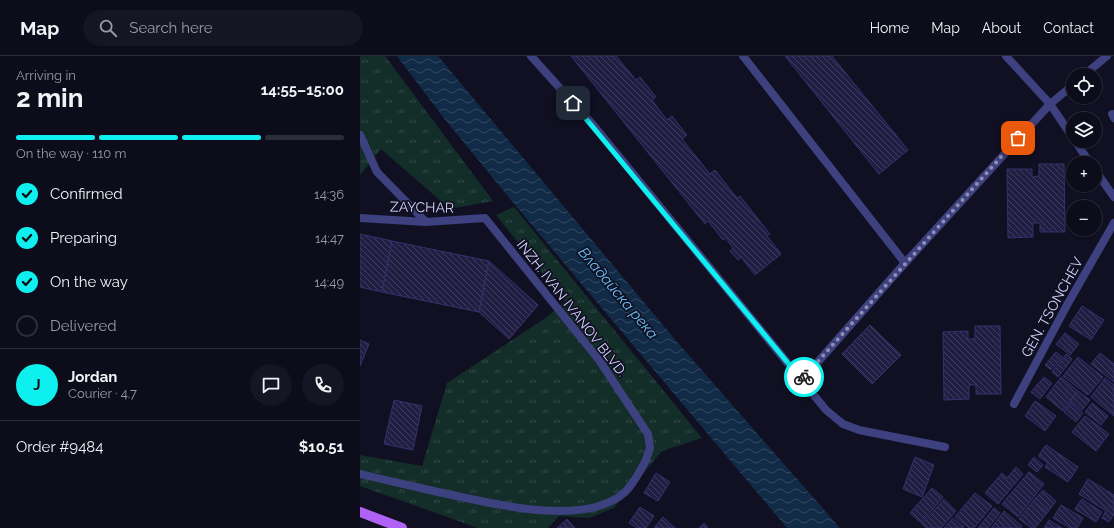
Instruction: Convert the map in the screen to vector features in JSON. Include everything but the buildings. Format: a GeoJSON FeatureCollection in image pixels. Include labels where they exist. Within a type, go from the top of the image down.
{"type":"FeatureCollection","features":[{"type":"Feature","properties":{"kind":"main road"},"geometry":{"type":"LineString","coordinates":[[360,512],[402,528]]}},
{"type":"Feature","properties":{"kind":"street"},"geometry":{"type":"LineString","coordinates":[[531,56],[594,126],[826,410],[843,424],[859,430],[945,447]]}},
{"type":"Feature","properties":{"kind":"street"},"geometry":{"type":"LineString","coordinates":[[743,56],[905,263]]}},
{"type":"Feature","properties":{"kind":"street"},"geometry":{"type":"LineString","coordinates":[[1006,56],[1050,104],[1066,128]]}},
{"type":"Feature","properties":{"kind":"street"},"geometry":{"type":"LineString","coordinates":[[1092,68],[1107,56]]}},
{"type":"Feature","properties":{"kind":"street"},"geometry":{"type":"LineString","coordinates":[[802,380],[905,263],[1050,104],[1066,91]]}},
{"type":"Feature","properties":{"kind":"street"},"geometry":{"type":"LineString","coordinates":[[360,135],[377,172],[426,222]]}},
{"type":"Feature","properties":{"kind":"street"},"geometry":{"type":"LineString","coordinates":[[1102,180],[1114,197]]}},
{"type":"Feature","properties":{"kind":"street","name":"ZAYCHAR"},"geometry":{"type":"LineString","coordinates":[[360,218],[426,222],[485,218]]}},
{"type":"Feature","properties":{"kind":"street","name":"INZH. IVAN IVANOV BLVD."},"geometry":{"type":"LineString","coordinates":[[360,474],[482,501],[528,509],[573,510],[610,501],[624,493],[646,460],[650,448],[648,434],[636,415],[599,360],[485,218]]}},
{"type":"Feature","properties":{"kind":"street","name":"GEN. TSONCHEV"},"geometry":{"type":"LineString","coordinates":[[1014,404],[1067,305],[1114,223]]}},
{"type":"Feature","properties":{"kind":"green space"},"geometry":{"type":"Polygon","coordinates":[[[360,56],[385,56],[493,201],[450,209],[381,149],[360,175],[360,56]]]}},
{"type":"Feature","properties":{"kind":"green space"},"geometry":{"type":"Polygon","coordinates":[[[514,207],[702,438],[662,451],[614,508],[589,518],[559,516],[548,528],[478,528],[360,486],[360,455],[422,466],[447,383],[547,317],[565,301],[496,215],[514,207]]]}},
{"type":"Feature","properties":{"kind":"water","name":"Владайска река"},"geometry":{"type":"Polygon","coordinates":[[[397,56],[438,56],[678,343],[840,528],[787,528],[516,206],[443,117],[397,56]]]}},
{"type":"Feature","properties":{"kind":"way so far"},"geometry":{"type":"LineString","coordinates":[[804,377],[1018,138]]}},
{"type":"Feature","properties":{"kind":"route"},"geometry":{"type":"LineString","coordinates":[[573,103],[594,126],[802,380],[804,377]]}}]}
